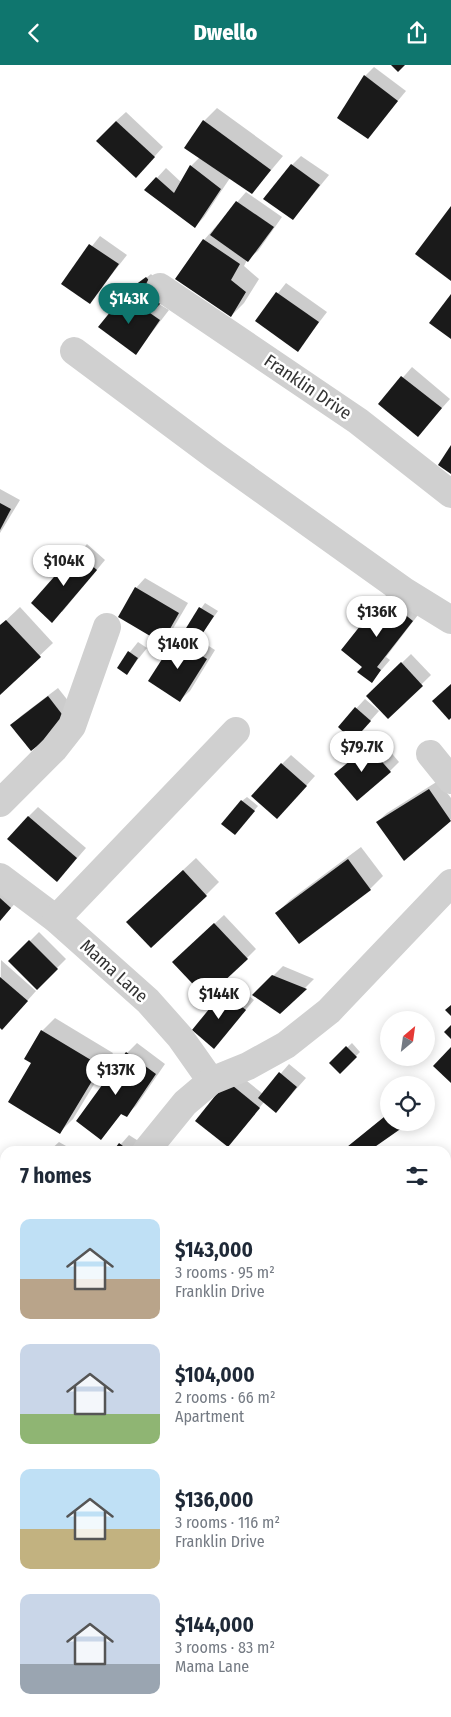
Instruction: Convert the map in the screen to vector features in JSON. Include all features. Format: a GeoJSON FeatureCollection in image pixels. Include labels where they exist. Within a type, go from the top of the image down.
{"type":"FeatureCollection","features":[{"type":"Feature","properties":{"kind":"street","name":"Franklin Drive"},"geometry":{"type":"LineString","coordinates":[[160,287],[358,421],[451,494]]}},
{"type":"Feature","properties":{"kind":"street"},"geometry":{"type":"LineString","coordinates":[[74,351],[214,456],[404,591],[451,620]]}},
{"type":"Feature","properties":{"kind":"street"},"geometry":{"type":"LineString","coordinates":[[0,803],[54,749],[72,726],[107,627]]}},
{"type":"Feature","properties":{"kind":"street"},"geometry":{"type":"LineString","coordinates":[[56,919],[236,731]]}},
{"type":"Feature","properties":{"kind":"street"},"geometry":{"type":"LineString","coordinates":[[430,754],[451,780]]}},
{"type":"Feature","properties":{"kind":"street","name":"Mama Lane"},"geometry":{"type":"LineString","coordinates":[[0,877],[56,919],[148,1001],[180,1037],[211,1081]]}},
{"type":"Feature","properties":{"kind":"street"},"geometry":{"type":"LineString","coordinates":[[150,1146],[185,1103],[211,1081],[248,1066],[286,1045],[329,1011],[451,883]]}},
{"type":"Feature","properties":{"kind":"building"},"geometry":{"type":"Polygon","coordinates":[[[391,65],[405,65],[398,72],[391,65]]]}},
{"type":"Feature","properties":{"kind":"building"},"geometry":{"type":"Polygon","coordinates":[[[364,75],[398,101],[368,139],[337,118],[364,75]]]}},
{"type":"Feature","properties":{"kind":"building"},"geometry":{"type":"Polygon","coordinates":[[[203,120],[271,170],[252,194],[184,148],[203,120]]]}},
{"type":"Feature","properties":{"kind":"building"},"geometry":{"type":"Polygon","coordinates":[[[116,121],[155,157],[136,178],[96,141],[116,121]]]}},
{"type":"Feature","properties":{"kind":"building"},"geometry":{"type":"Polygon","coordinates":[[[291,164],[320,185],[293,220],[263,199],[291,164]]]}},
{"type":"Feature","properties":{"kind":"building"},"geometry":{"type":"Polygon","coordinates":[[[190,165],[221,189],[195,228],[144,190],[156,177],[174,193],[190,165]]]}},
{"type":"Feature","properties":{"kind":"building"},"geometry":{"type":"Polygon","coordinates":[[[236,201],[274,227],[248,262],[210,235],[236,201]]]}},
{"type":"Feature","properties":{"kind":"building"},"geometry":{"type":"Polygon","coordinates":[[[451,206],[451,281],[415,254],[451,206]]]}},
{"type":"Feature","properties":{"kind":"building"},"geometry":{"type":"Polygon","coordinates":[[[203,239],[240,264],[231,280],[246,292],[231,317],[175,279],[203,239]]]}},
{"type":"Feature","properties":{"kind":"building"},"geometry":{"type":"Polygon","coordinates":[[[89,244],[119,264],[90,304],[61,284],[89,244]]]}},
{"type":"Feature","properties":{"kind":"building"},"geometry":{"type":"Polygon","coordinates":[[[146,277],[165,299],[155,309],[131,288],[146,277]]]}},
{"type":"Feature","properties":{"kind":"building"},"geometry":{"type":"Polygon","coordinates":[[[276,292],[319,322],[298,352],[255,321],[276,292]]]}},
{"type":"Feature","properties":{"kind":"building"},"geometry":{"type":"Polygon","coordinates":[[[451,294],[451,339],[429,323],[451,294]]]}},
{"type":"Feature","properties":{"kind":"building"},"geometry":{"type":"Polygon","coordinates":[[[124,295],[160,320],[136,355],[98,327],[124,295]]]}},
{"type":"Feature","properties":{"kind":"building"},"geometry":{"type":"Polygon","coordinates":[[[401,376],[442,408],[418,437],[378,404],[401,376]]]}},
{"type":"Feature","properties":{"kind":"building"},"geometry":{"type":"Polygon","coordinates":[[[451,445],[451,474],[438,465],[451,445]]]}},
{"type":"Feature","properties":{"kind":"building"},"geometry":{"type":"Polygon","coordinates":[[[0,503],[11,509],[0,530],[0,503]]]}},
{"type":"Feature","properties":{"kind":"building"},"geometry":{"type":"Polygon","coordinates":[[[76,552],[97,570],[52,623],[31,603],[76,552]]]}},
{"type":"Feature","properties":{"kind":"building"},"geometry":{"type":"Polygon","coordinates":[[[135,587],[179,613],[162,643],[118,617],[135,587]]]}},
{"type":"Feature","properties":{"kind":"building"},"geometry":{"type":"Polygon","coordinates":[[[383,597],[413,621],[377,667],[381,670],[372,683],[357,672],[362,667],[341,650],[383,597]]]}},
{"type":"Feature","properties":{"kind":"building"},"geometry":{"type":"Polygon","coordinates":[[[199,607],[214,616],[197,642],[183,633],[199,607]]]}},
{"type":"Feature","properties":{"kind":"building"},"geometry":{"type":"Polygon","coordinates":[[[6,620],[41,657],[0,695],[0,625],[6,620]]]}},
{"type":"Feature","properties":{"kind":"building"},"geometry":{"type":"Polygon","coordinates":[[[175,639],[207,659],[180,702],[148,681],[175,639]]]}},
{"type":"Feature","properties":{"kind":"building"},"geometry":{"type":"Polygon","coordinates":[[[128,651],[138,658],[127,675],[117,668],[128,651]]]}},
{"type":"Feature","properties":{"kind":"building"},"geometry":{"type":"Polygon","coordinates":[[[401,662],[423,686],[388,719],[366,696],[401,662]]]}},
{"type":"Feature","properties":{"kind":"building"},"geometry":{"type":"Polygon","coordinates":[[[451,684],[451,718],[449,720],[432,701],[451,684]]]}},
{"type":"Feature","properties":{"kind":"building"},"geometry":{"type":"Polygon","coordinates":[[[48,696],[68,722],[31,751],[10,725],[48,696]]]}},
{"type":"Feature","properties":{"kind":"building"},"geometry":{"type":"Polygon","coordinates":[[[355,707],[371,721],[353,741],[338,727],[355,707]]]}},
{"type":"Feature","properties":{"kind":"building"},"geometry":{"type":"Polygon","coordinates":[[[368,746],[391,772],[357,801],[334,774],[368,746]]]}},
{"type":"Feature","properties":{"kind":"building"},"geometry":{"type":"Polygon","coordinates":[[[281,763],[307,786],[277,819],[251,796],[281,763]]]}},
{"type":"Feature","properties":{"kind":"building"},"geometry":{"type":"Polygon","coordinates":[[[429,789],[451,821],[404,861],[376,822],[429,789]]]}},
{"type":"Feature","properties":{"kind":"building"},"geometry":{"type":"Polygon","coordinates":[[[241,800],[255,811],[235,835],[221,824],[241,800]]]}},
{"type":"Feature","properties":{"kind":"building"},"geometry":{"type":"Polygon","coordinates":[[[28,816],[77,858],[57,882],[7,839],[28,816]]]}},
{"type":"Feature","properties":{"kind":"building"},"geometry":{"type":"Polygon","coordinates":[[[348,859],[371,890],[299,944],[275,913],[348,859]]]}},
{"type":"Feature","properties":{"kind":"building"},"geometry":{"type":"Polygon","coordinates":[[[183,870],[207,896],[151,948],[126,922],[183,870]]]}},
{"type":"Feature","properties":{"kind":"building"},"geometry":{"type":"Polygon","coordinates":[[[0,898],[11,908],[0,921],[0,898]]]}},
{"type":"Feature","properties":{"kind":"building"},"geometry":{"type":"Polygon","coordinates":[[[214,923],[248,959],[206,998],[172,962],[214,923]]]}},
{"type":"Feature","properties":{"kind":"building"},"geometry":{"type":"Polygon","coordinates":[[[29,940],[58,969],[37,990],[8,961],[29,940]]]}},
{"type":"Feature","properties":{"kind":"building"},"geometry":{"type":"Polygon","coordinates":[[[272,975],[307,989],[280,1014],[252,995],[272,975]]]}},
{"type":"Feature","properties":{"kind":"building"},"geometry":{"type":"Polygon","coordinates":[[[0,977],[28,1001],[2,1030],[0,1028],[0,977]]]}},
{"type":"Feature","properties":{"kind":"building"},"geometry":{"type":"Polygon","coordinates":[[[223,992],[246,1010],[214,1049],[192,1030],[223,992]]]}},
{"type":"Feature","properties":{"kind":"building"},"geometry":{"type":"Polygon","coordinates":[[[451,1005],[451,1016],[445,1010],[451,1005]]]}},
{"type":"Feature","properties":{"kind":"building"},"geometry":{"type":"Polygon","coordinates":[[[451,1025],[451,1039],[444,1032],[451,1025]]]}},
{"type":"Feature","properties":{"kind":"building"},"geometry":{"type":"Polygon","coordinates":[[[41,1030],[101,1066],[60,1134],[8,1102],[31,1063],[24,1059],[41,1030]]]}},
{"type":"Feature","properties":{"kind":"building"},"geometry":{"type":"Polygon","coordinates":[[[346,1046],[357,1057],[340,1074],[329,1063],[346,1046]]]}},
{"type":"Feature","properties":{"kind":"building"},"geometry":{"type":"Polygon","coordinates":[[[451,1047],[451,1083],[433,1066],[451,1047]]]}},
{"type":"Feature","properties":{"kind":"building"},"geometry":{"type":"Polygon","coordinates":[[[126,1052],[156,1074],[127,1117],[121,1114],[101,1140],[76,1121],[126,1052]]]}},
{"type":"Feature","properties":{"kind":"building"},"geometry":{"type":"Polygon","coordinates":[[[279,1072],[297,1087],[276,1113],[258,1098],[279,1072]]]}},
{"type":"Feature","properties":{"kind":"building"},"geometry":{"type":"Polygon","coordinates":[[[227,1081],[260,1108],[229,1146],[195,1121],[227,1081]]]}},
{"type":"Feature","properties":{"kind":"building"},"geometry":{"type":"Polygon","coordinates":[[[380,1120],[380,1131],[398,1131],[376,1146],[348,1146],[380,1120]]]}}]}
